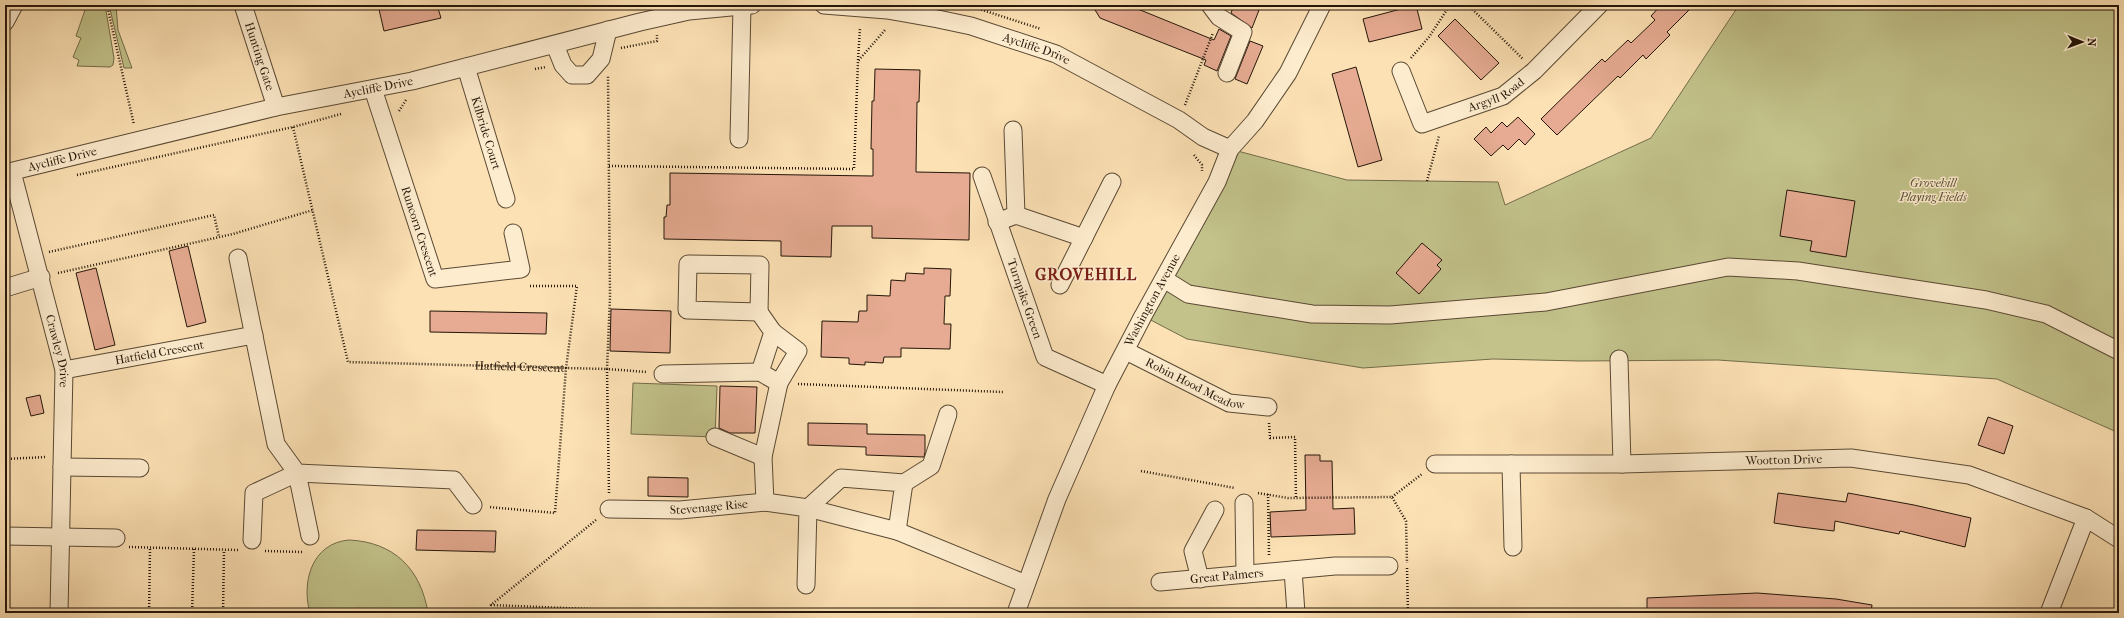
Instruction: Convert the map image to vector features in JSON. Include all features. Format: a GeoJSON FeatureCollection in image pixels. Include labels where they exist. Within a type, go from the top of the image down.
{"type":"FeatureCollection","features":[{"type":"Feature","properties":{"kind":"street"},"geometry":{"type":"LineString","coordinates":[[5,22],[14,5]]}},
{"type":"Feature","properties":{"kind":"street","name":"Hunting Gate"},"geometry":{"type":"LineString","coordinates":[[243,5],[276,107]]}},
{"type":"Feature","properties":{"kind":"street","name":"Aycliffe Drive"},"geometry":{"type":"LineString","coordinates":[[9,173],[276,107],[373,89],[466,68],[608,30],[689,11],[752,5]]}},
{"type":"Feature","properties":{"kind":"street","name":"Aycliffe Drive"},"geometry":{"type":"LineString","coordinates":[[824,5],[887,10],[971,26],[1056,54],[1179,120],[1203,137],[1230,149]]}},
{"type":"Feature","properties":{"kind":"street","name":"Washington Avenue"},"geometry":{"type":"LineString","coordinates":[[1016,613],[1056,499],[1107,385],[1217,182],[1230,149],[1255,121],[1288,73],[1322,5]]}},
{"type":"Feature","properties":{"kind":"street","name":"Argyll Road"},"geometry":{"type":"LineString","coordinates":[[1401,71],[1422,124],[1503,96],[1534,71],[1599,5]]}},
{"type":"Feature","properties":{"kind":"street"},"geometry":{"type":"LineString","coordinates":[[739,139],[742,6]]}},
{"type":"Feature","properties":{"kind":"street"},"geometry":{"type":"LineString","coordinates":[[1215,11],[1243,32],[1227,73]]}},
{"type":"Feature","properties":{"kind":"street"},"geometry":{"type":"LineString","coordinates":[[555,45],[563,65],[572,75],[587,75],[601,59],[608,30]]}},
{"type":"Feature","properties":{"kind":"street","name":"Kilbride Court"},"geometry":{"type":"LineString","coordinates":[[466,68],[506,199]]}},
{"type":"Feature","properties":{"kind":"street","name":"Runcorn Crescent"},"geometry":{"type":"LineString","coordinates":[[373,89],[435,278],[521,269],[513,233]]}},
{"type":"Feature","properties":{"kind":"street"},"geometry":{"type":"LineString","coordinates":[[1013,130],[1016,215]]}},
{"type":"Feature","properties":{"kind":"street","name":"Crawley Drive"},"geometry":{"type":"LineString","coordinates":[[9,173],[35,255],[64,370],[58,613]]}},
{"type":"Feature","properties":{"kind":"street","name":"Turnpike Green"},"geometry":{"type":"LineString","coordinates":[[982,176],[1045,357],[1107,385]]}},
{"type":"Feature","properties":{"kind":"street"},"geometry":{"type":"LineString","coordinates":[[1060,286],[1112,182]]}},
{"type":"Feature","properties":{"kind":"street"},"geometry":{"type":"LineString","coordinates":[[998,222],[1016,215],[1084,238]]}},
{"type":"Feature","properties":{"kind":"street"},"geometry":{"type":"LineString","coordinates":[[238,258],[276,444],[297,472],[310,536]]}},
{"type":"Feature","properties":{"kind":"street"},"geometry":{"type":"LineString","coordinates":[[759,312],[687,310],[688,264],[760,265],[759,312],[773,332],[798,352],[779,383],[763,457],[765,502]]}},
{"type":"Feature","properties":{"kind":"street"},"geometry":{"type":"LineString","coordinates":[[1164,279],[1188,294],[1305,313],[1390,315],[1546,302],[1728,267],[1798,271],[1986,300],[2046,314],[2119,351]]}},
{"type":"Feature","properties":{"kind":"street"},"geometry":{"type":"LineString","coordinates":[[5,288],[41,277]]}},
{"type":"Feature","properties":{"kind":"street"},"geometry":{"type":"LineString","coordinates":[[760,372],[773,332]]}},
{"type":"Feature","properties":{"kind":"street","name":"Hatfield Crescent"},"geometry":{"type":"LineString","coordinates":[[64,370],[254,335]]}},
{"type":"Feature","properties":{"kind":"street","name":"Robin Hood Meadow"},"geometry":{"type":"LineString","coordinates":[[1126,351],[1229,403],[1268,407]]}},
{"type":"Feature","properties":{"kind":"street"},"geometry":{"type":"LineString","coordinates":[[1619,359],[1622,464]]}},
{"type":"Feature","properties":{"kind":"street"},"geometry":{"type":"LineString","coordinates":[[663,374],[760,372],[779,383]]}},
{"type":"Feature","properties":{"kind":"street"},"geometry":{"type":"LineString","coordinates":[[806,585],[808,508],[841,478],[904,483],[931,466],[948,414]]}},
{"type":"Feature","properties":{"kind":"street"},"geometry":{"type":"LineString","coordinates":[[715,437],[763,457]]}},
{"type":"Feature","properties":{"kind":"street","name":"Wootton Drive"},"geometry":{"type":"LineString","coordinates":[[1435,464],[1622,464],[1851,458],[1969,474],[2086,518],[2119,539]]}},
{"type":"Feature","properties":{"kind":"street"},"geometry":{"type":"LineString","coordinates":[[62,462],[140,468]]}},
{"type":"Feature","properties":{"kind":"street"},"geometry":{"type":"LineString","coordinates":[[1510,464],[1513,547]]}},
{"type":"Feature","properties":{"kind":"street"},"geometry":{"type":"LineString","coordinates":[[252,547],[254,494],[297,472],[454,480],[473,505]]}},
{"type":"Feature","properties":{"kind":"street"},"geometry":{"type":"LineString","coordinates":[[897,532],[904,483]]}},
{"type":"Feature","properties":{"kind":"street"},"geometry":{"type":"LineString","coordinates":[[1245,494],[1245,574]]}},
{"type":"Feature","properties":{"kind":"street","name":"Stevenage Rise"},"geometry":{"type":"LineString","coordinates":[[609,509],[680,510],[765,502],[808,508],[897,532],[1026,584]]}},
{"type":"Feature","properties":{"kind":"street"},"geometry":{"type":"LineString","coordinates":[[1200,579],[1193,551],[1215,510]]}},
{"type":"Feature","properties":{"kind":"street"},"geometry":{"type":"LineString","coordinates":[[2049,613],[2086,518]]}},
{"type":"Feature","properties":{"kind":"street"},"geometry":{"type":"LineString","coordinates":[[5,536],[60,535],[119,542]]}},
{"type":"Feature","properties":{"kind":"street","name":"Great Palmers"},"geometry":{"type":"LineString","coordinates":[[1160,582],[1335,566],[1389,566]]}},
{"type":"Feature","properties":{"kind":"street"},"geometry":{"type":"LineString","coordinates":[[1293,570],[1296,613]]}},
{"type":"Feature","properties":{"kind":"path"},"geometry":{"type":"LineString","coordinates":[[106,5],[135,129]]}},
{"type":"Feature","properties":{"kind":"path"},"geometry":{"type":"LineString","coordinates":[[1401,71],[1429,37],[1450,5]]}},
{"type":"Feature","properties":{"kind":"path"},"geometry":{"type":"LineString","coordinates":[[1468,5],[1534,71]]}},
{"type":"Feature","properties":{"kind":"path"},"geometry":{"type":"LineString","coordinates":[[1179,120],[1215,11]]}},
{"type":"Feature","properties":{"kind":"path"},"geometry":{"type":"LineString","coordinates":[[618,54],[621,48],[657,41],[654,19]]}},
{"type":"Feature","properties":{"kind":"path"},"geometry":{"type":"LineString","coordinates":[[609,166],[854,170],[860,28]]}},
{"type":"Feature","properties":{"kind":"path"},"geometry":{"type":"LineString","coordinates":[[858,61],[885,30]]}},
{"type":"Feature","properties":{"kind":"path"},"geometry":{"type":"LineString","coordinates":[[530,70],[545,66],[552,69]]}},
{"type":"Feature","properties":{"kind":"path"},"geometry":{"type":"LineString","coordinates":[[603,78],[608,74],[610,297],[608,369],[609,509],[491,606],[690,613],[769,611],[821,613]]}},
{"type":"Feature","properties":{"kind":"path"},"geometry":{"type":"LineString","coordinates":[[382,119],[396,115],[405,100],[412,98]]}},
{"type":"Feature","properties":{"kind":"path"},"geometry":{"type":"LineString","coordinates":[[71,176],[292,126],[346,112]]}},
{"type":"Feature","properties":{"kind":"path"},"geometry":{"type":"LineString","coordinates":[[1427,181],[1445,116]]}},
{"type":"Feature","properties":{"kind":"path","name":"Hatfield Crescent"},"geometry":{"type":"LineString","coordinates":[[292,126],[348,362],[566,368],[555,513],[473,505]]}},
{"type":"Feature","properties":{"kind":"path"},"geometry":{"type":"LineString","coordinates":[[41,277],[218,238],[313,210]]}},
{"type":"Feature","properties":{"kind":"path"},"geometry":{"type":"LineString","coordinates":[[35,255],[214,215],[218,238]]}},
{"type":"Feature","properties":{"kind":"path"},"geometry":{"type":"LineString","coordinates":[[530,286],[577,286],[566,368],[608,369],[663,374]]}},
{"type":"Feature","properties":{"kind":"path"},"geometry":{"type":"LineString","coordinates":[[779,383],[1003,392]]}},
{"type":"Feature","properties":{"kind":"path"},"geometry":{"type":"LineString","coordinates":[[1268,407],[1270,438],[1295,437],[1296,498]]}},
{"type":"Feature","properties":{"kind":"path"},"geometry":{"type":"LineString","coordinates":[[5,459],[62,462]]}},
{"type":"Feature","properties":{"kind":"path"},"geometry":{"type":"LineString","coordinates":[[1141,472],[1245,494],[1268,494],[1296,498],[1392,497],[1435,464]]}},
{"type":"Feature","properties":{"kind":"path"},"geometry":{"type":"LineString","coordinates":[[1268,494],[1269,558]]}},
{"type":"Feature","properties":{"kind":"path"},"geometry":{"type":"LineString","coordinates":[[1392,497],[1406,521],[1408,613]]}},
{"type":"Feature","properties":{"kind":"path"},"geometry":{"type":"LineString","coordinates":[[119,542],[150,548],[224,550],[252,547],[309,552],[310,536]]}},
{"type":"Feature","properties":{"kind":"path"},"geometry":{"type":"LineString","coordinates":[[149,613],[150,548]]}},
{"type":"Feature","properties":{"kind":"path"},"geometry":{"type":"LineString","coordinates":[[192,613],[194,549]]}},
{"type":"Feature","properties":{"kind":"path"},"geometry":{"type":"LineString","coordinates":[[223,613],[224,550]]}},
{"type":"Feature","properties":{"kind":"green space"},"geometry":{"type":"Polygon","coordinates":[[[72,5],[105,5],[114,58],[113,65],[110,67],[77,66],[79,60],[73,57],[81,38],[76,36],[85,10],[72,5]]]}},
{"type":"Feature","properties":{"kind":"green space"},"geometry":{"type":"Polygon","coordinates":[[[109,5],[116,5],[118,30],[132,68],[124,68],[109,5]]]}},
{"type":"Feature","properties":{"kind":"green space","name":"Grovehill Playing Fields"},"geometry":{"type":"Polygon","coordinates":[[[1739,5],[2119,5],[2119,433],[1997,379],[1718,360],[1580,361],[1493,359],[1363,368],[1187,339],[1143,316],[1230,149],[1347,180],[1498,182],[1505,205],[1651,138],[1739,5]]]}},
{"type":"Feature","properties":{"kind":"green space"},"geometry":{"type":"Polygon","coordinates":[[[633,383],[717,386],[715,437],[631,434],[633,383]]]}},
{"type":"Feature","properties":{"kind":"green space"},"geometry":{"type":"Polygon","coordinates":[[[349,540],[379,546],[392,552],[403,561],[412,571],[419,583],[428,613],[369,613],[370,610],[359,608],[358,613],[310,613],[307,589],[312,566],[318,556],[326,548],[336,543],[349,540]]]}},
{"type":"Feature","properties":{"kind":"building"},"geometry":{"type":"Polygon","coordinates":[[[378,5],[437,5],[441,18],[384,31],[378,5]]]}},
{"type":"Feature","properties":{"kind":"building"},"geometry":{"type":"Polygon","coordinates":[[[1092,5],[1128,5],[1214,40],[1219,29],[1231,36],[1217,71],[1204,65],[1206,60],[1100,18],[1092,5]]]}},
{"type":"Feature","properties":{"kind":"building"},"geometry":{"type":"Polygon","coordinates":[[[1234,5],[1261,5],[1252,28],[1231,13],[1234,5]]]}},
{"type":"Feature","properties":{"kind":"building"},"geometry":{"type":"Polygon","coordinates":[[[1416,5],[1422,29],[1369,42],[1363,19],[1416,5]]]}},
{"type":"Feature","properties":{"kind":"building"},"geometry":{"type":"Polygon","coordinates":[[[1661,5],[1694,5],[1667,32],[1670,35],[1646,59],[1643,55],[1620,78],[1618,76],[1557,135],[1541,119],[1602,59],[1605,62],[1628,40],[1631,43],[1655,20],[1651,16],[1661,5]]]}},
{"type":"Feature","properties":{"kind":"building"},"geometry":{"type":"Polygon","coordinates":[[[1455,19],[1499,63],[1481,80],[1438,36],[1455,19]]]}},
{"type":"Feature","properties":{"kind":"building"},"geometry":{"type":"Polygon","coordinates":[[[1250,41],[1263,46],[1247,84],[1235,79],[1250,41]]]}},
{"type":"Feature","properties":{"kind":"building"},"geometry":{"type":"Polygon","coordinates":[[[1356,67],[1382,160],[1358,167],[1332,74],[1356,67]]]}},
{"type":"Feature","properties":{"kind":"building"},"geometry":{"type":"Polygon","coordinates":[[[875,69],[920,70],[919,102],[917,102],[916,172],[970,173],[969,240],[872,238],[872,226],[832,226],[831,257],[781,256],[781,241],[664,239],[664,217],[666,217],[667,205],[670,205],[670,173],[873,176],[873,149],[871,149],[872,101],[874,101],[875,69]]]}},
{"type":"Feature","properties":{"kind":"building"},"geometry":{"type":"Polygon","coordinates":[[[1518,117],[1535,134],[1525,145],[1519,139],[1508,150],[1503,145],[1491,156],[1474,139],[1486,127],[1491,133],[1502,122],[1507,127],[1518,117]]]}},
{"type":"Feature","properties":{"kind":"building"},"geometry":{"type":"Polygon","coordinates":[[[1787,190],[1855,201],[1846,257],[1810,251],[1812,241],[1780,236],[1787,190]]]}},
{"type":"Feature","properties":{"kind":"building"},"geometry":{"type":"Polygon","coordinates":[[[1422,243],[1442,260],[1437,265],[1441,269],[1419,294],[1396,273],[1422,243]]]}},
{"type":"Feature","properties":{"kind":"building"},"geometry":{"type":"Polygon","coordinates":[[[188,246],[206,322],[187,327],[169,251],[188,246]]]}},
{"type":"Feature","properties":{"kind":"building"},"geometry":{"type":"Polygon","coordinates":[[[96,268],[115,345],[95,350],[76,273],[96,268]]]}},
{"type":"Feature","properties":{"kind":"building"},"geometry":{"type":"Polygon","coordinates":[[[924,268],[951,269],[950,296],[945,296],[944,324],[951,324],[950,349],[901,348],[901,357],[884,357],[883,363],[865,362],[865,365],[849,364],[849,358],[821,357],[822,321],[858,322],[859,311],[867,311],[867,295],[890,296],[891,280],[905,281],[906,273],[924,274],[924,268]]]}},
{"type":"Feature","properties":{"kind":"building"},"geometry":{"type":"Polygon","coordinates":[[[611,309],[671,311],[670,353],[610,351],[611,309]]]}},
{"type":"Feature","properties":{"kind":"building"},"geometry":{"type":"Polygon","coordinates":[[[430,311],[547,313],[546,334],[430,332],[430,311]]]}},
{"type":"Feature","properties":{"kind":"building"},"geometry":{"type":"Polygon","coordinates":[[[720,386],[757,387],[755,433],[730,433],[719,428],[720,386]]]}},
{"type":"Feature","properties":{"kind":"building"},"geometry":{"type":"Polygon","coordinates":[[[40,395],[44,413],[31,416],[26,398],[40,395]]]}},
{"type":"Feature","properties":{"kind":"building"},"geometry":{"type":"Polygon","coordinates":[[[1988,417],[2013,426],[2004,454],[1978,445],[1988,417]]]}},
{"type":"Feature","properties":{"kind":"building"},"geometry":{"type":"Polygon","coordinates":[[[808,423],[867,424],[867,434],[925,435],[924,457],[866,455],[866,447],[808,445],[808,423]]]}},
{"type":"Feature","properties":{"kind":"building"},"geometry":{"type":"Polygon","coordinates":[[[1305,455],[1320,455],[1320,461],[1332,461],[1333,509],[1354,508],[1355,534],[1271,537],[1270,512],[1306,510],[1305,455]]]}},
{"type":"Feature","properties":{"kind":"building"},"geometry":{"type":"Polygon","coordinates":[[[648,477],[688,478],[688,497],[648,496],[648,477]]]}},
{"type":"Feature","properties":{"kind":"building"},"geometry":{"type":"Polygon","coordinates":[[[1778,493],[1846,502],[1848,493],[1914,505],[1971,518],[1965,547],[1900,531],[1899,534],[1835,521],[1834,531],[1774,523],[1778,493]]]}},
{"type":"Feature","properties":{"kind":"building"},"geometry":{"type":"Polygon","coordinates":[[[417,530],[496,531],[495,552],[416,550],[417,530]]]}},
{"type":"Feature","properties":{"kind":"building"},"geometry":{"type":"Polygon","coordinates":[[[1757,593],[1836,599],[1872,605],[1871,613],[1647,613],[1647,598],[1757,593]]]}},
{"type":"Feature","properties":{"kind":"district","name":"GROVEHILL"},"geometry":{"type":"Point","coordinates":[1086,274]}}]}
